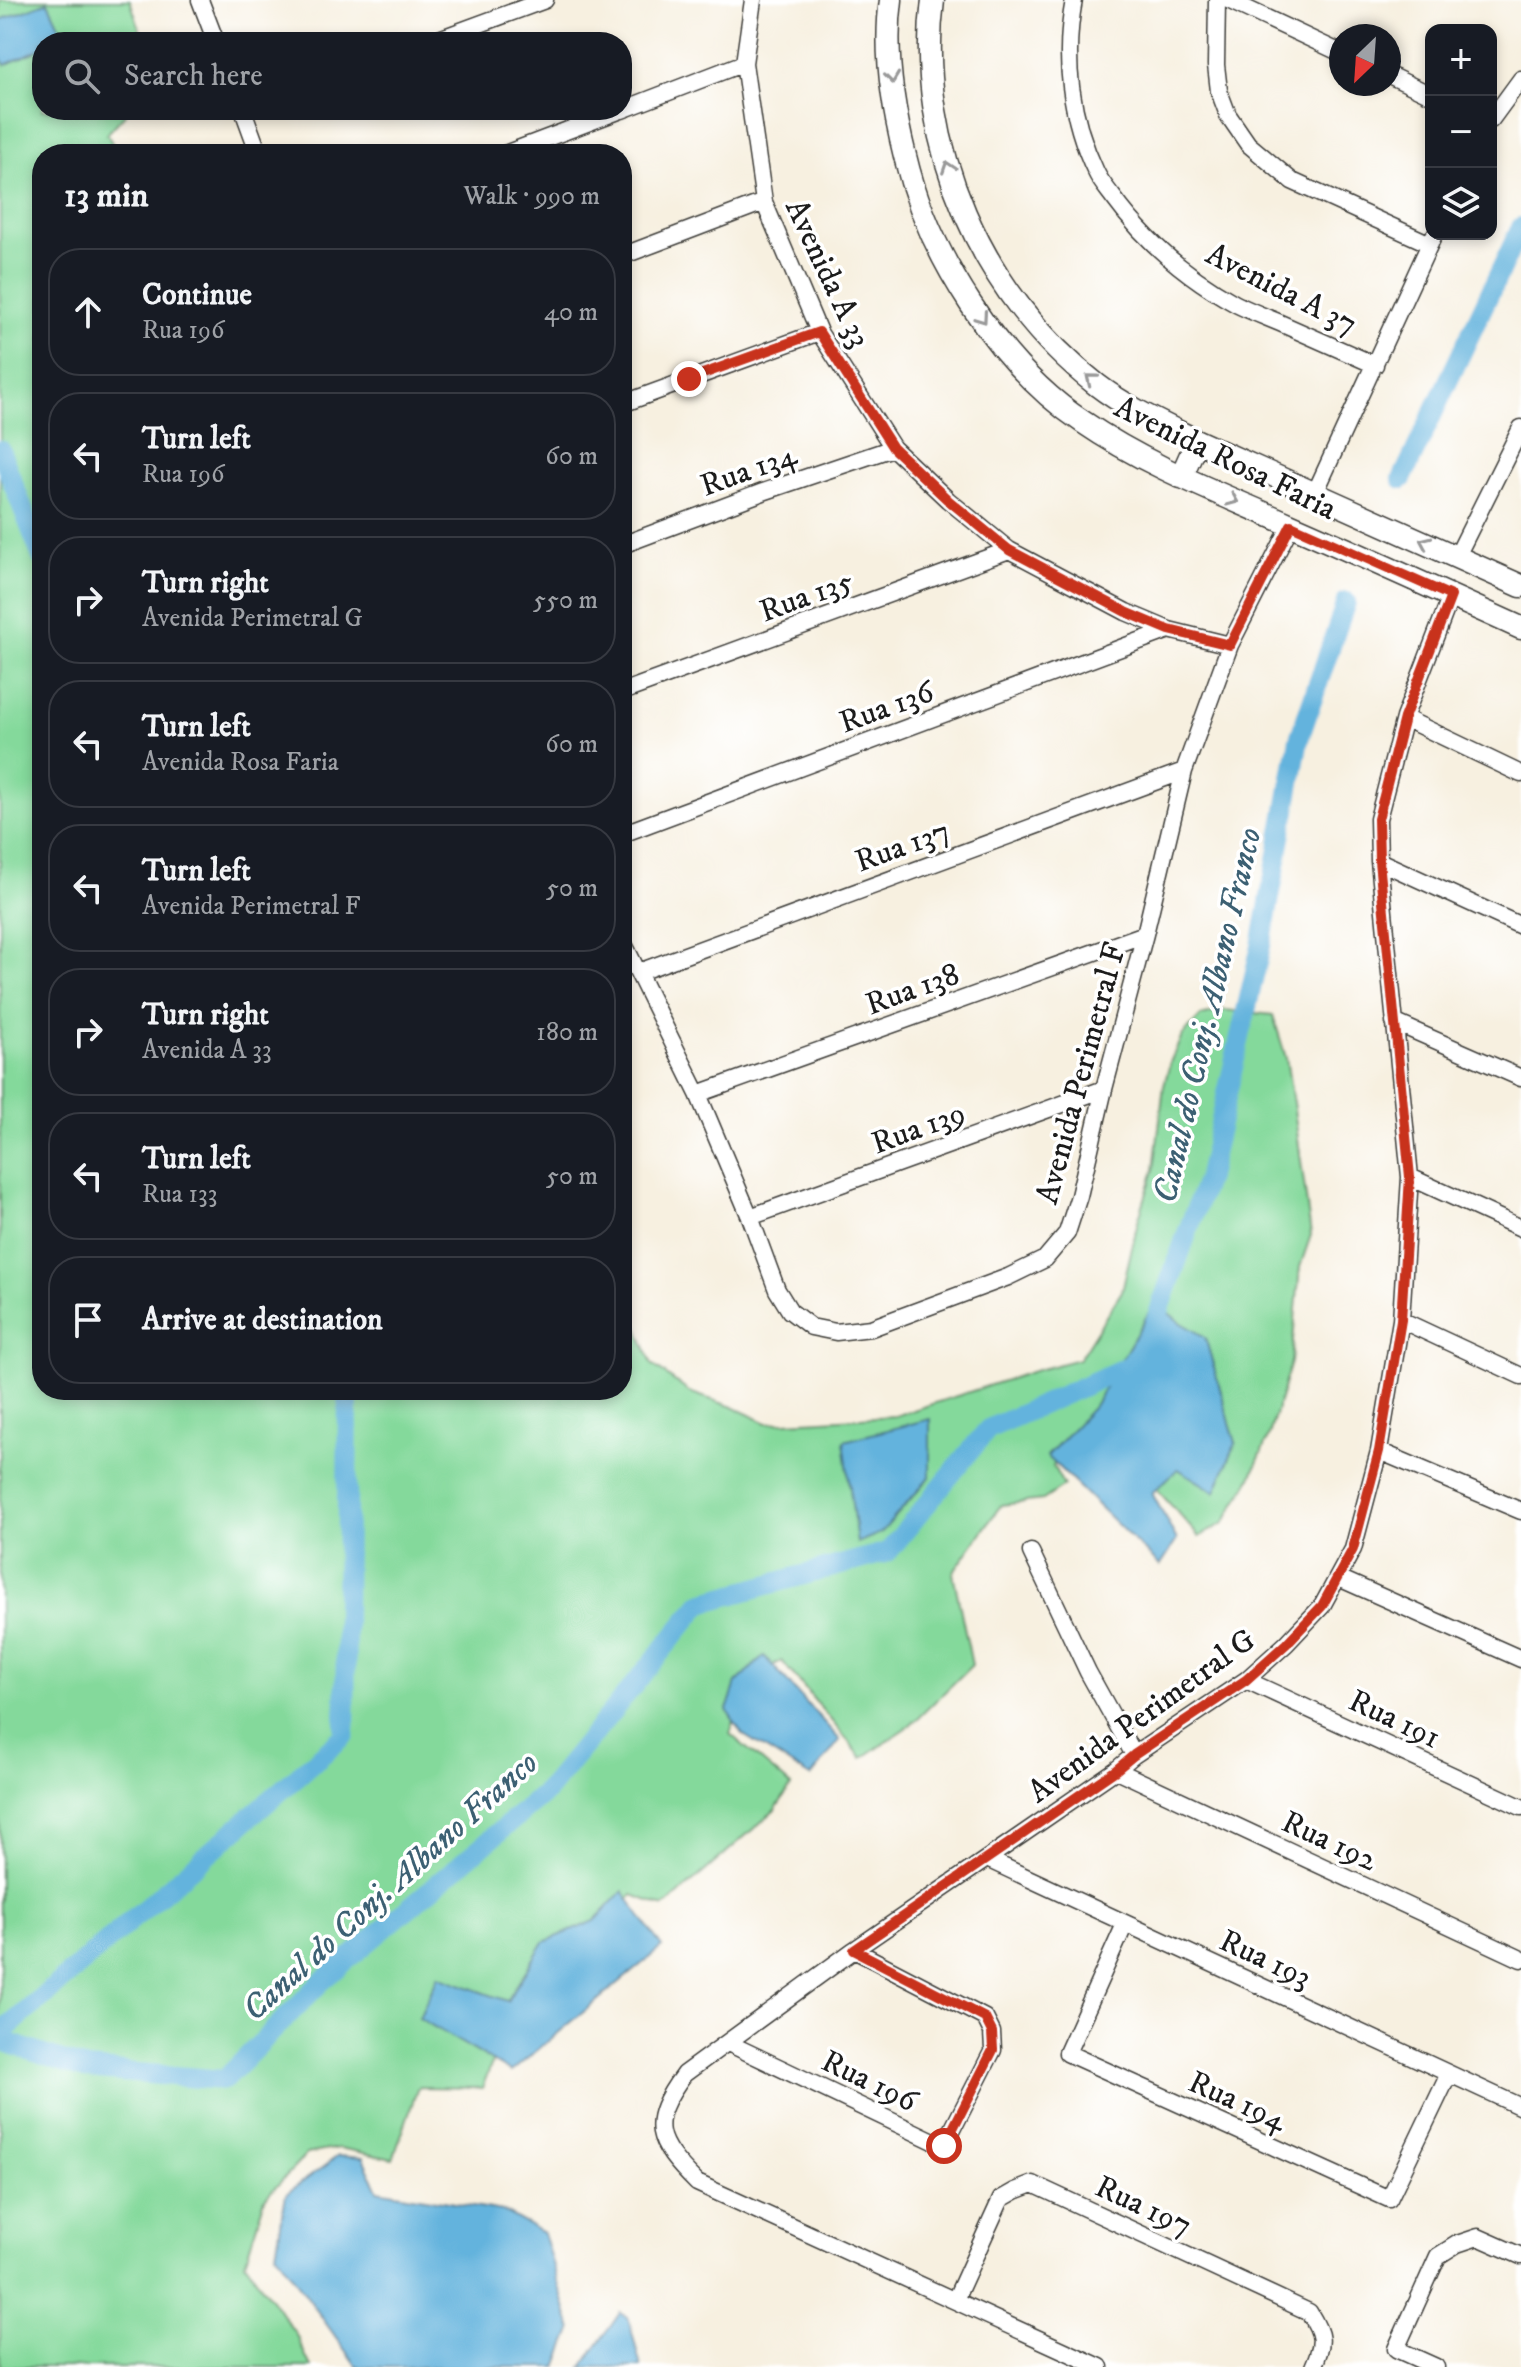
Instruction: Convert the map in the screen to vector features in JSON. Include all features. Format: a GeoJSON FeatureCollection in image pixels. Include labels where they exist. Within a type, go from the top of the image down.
{"type":"FeatureCollection","features":[{"type":"Feature","properties":{"kind":"street"},"geometry":{"type":"LineString","coordinates":[[200,0],[212,32]]}},
{"type":"Feature","properties":{"kind":"street"},"geometry":{"type":"LineString","coordinates":[[458,32],[545,0]]}},
{"type":"Feature","properties":{"kind":"street","name":"Avenida A 33"},"geometry":{"type":"LineString","coordinates":[[753,0],[744,63],[764,202],[819,332],[893,448],[948,500],[1009,550],[1083,591],[1169,630],[1230,645]]}},
{"type":"Feature","properties":{"kind":"street","name":"Avenida Rosa Faria"},"geometry":{"type":"LineString","coordinates":[[891,0],[890,63],[897,123],[911,184],[952,275],[1001,344],[1044,392],[1082,422],[1144,459],[1521,628]]}},
{"type":"Feature","properties":{"kind":"street","name":"Avenida Rosa Faria"},"geometry":{"type":"LineString","coordinates":[[933,0],[931,72],[942,150],[968,220],[992,266],[1040,332],[1064,357],[1099,386],[1197,441],[1521,586]]}},
{"type":"Feature","properties":{"kind":"street","name":"Avenida A 37"},"geometry":{"type":"LineString","coordinates":[[1074,0],[1068,32],[1068,66],[1075,108],[1083,141],[1097,175],[1120,207],[1149,241],[1181,268],[1236,304],[1375,365]]}},
{"type":"Feature","properties":{"kind":"street"},"geometry":{"type":"LineString","coordinates":[[1217,0],[1216,65],[1219,91],[1228,115],[1248,144],[1292,181],[1425,236]]}},
{"type":"Feature","properties":{"kind":"street"},"geometry":{"type":"LineString","coordinates":[[1228,0],[1329,47]]}},
{"type":"Feature","properties":{"kind":"street"},"geometry":{"type":"LineString","coordinates":[[632,106],[744,63]]}},
{"type":"Feature","properties":{"kind":"street"},"geometry":{"type":"LineString","coordinates":[[1497,112],[1521,79]]}},
{"type":"Feature","properties":{"kind":"street"},"geometry":{"type":"LineString","coordinates":[[1401,81],[1425,92]]}},
{"type":"Feature","properties":{"kind":"street"},"geometry":{"type":"LineString","coordinates":[[250,120],[256,144]]}},
{"type":"Feature","properties":{"kind":"street"},"geometry":{"type":"LineString","coordinates":[[532,144],[595,120]]}},
{"type":"Feature","properties":{"kind":"street"},"geometry":{"type":"LineString","coordinates":[[632,252],[764,202]]}},
{"type":"Feature","properties":{"kind":"street"},"geometry":{"type":"LineString","coordinates":[[1315,493],[1432,240]]}},
{"type":"Feature","properties":{"kind":"street"},"geometry":{"type":"LineString","coordinates":[[632,400],[819,332]]}},
{"type":"Feature","properties":{"kind":"street"},"geometry":{"type":"LineString","coordinates":[[1457,556],[1520,432]]}},
{"type":"Feature","properties":{"kind":"street"},"geometry":{"type":"LineString","coordinates":[[1181,477],[1197,441]]}},
{"type":"Feature","properties":{"kind":"street","name":"Rua 134"},"geometry":{"type":"LineString","coordinates":[[632,541],[893,448]]}},
{"type":"Feature","properties":{"kind":"street","name":"Avenida Perimetral F"},"geometry":{"type":"LineString","coordinates":[[632,959],[698,1094],[777,1290],[790,1311],[811,1327],[836,1332],[871,1328],[1008,1277],[1045,1259],[1067,1233],[1079,1196],[1184,771],[1230,645],[1291,525]]}},
{"type":"Feature","properties":{"kind":"street","name":"Rua 135"},"geometry":{"type":"LineString","coordinates":[[632,688],[1009,550]]}},
{"type":"Feature","properties":{"kind":"street","name":"Avenida Perimetral G"},"geometry":{"type":"LineString","coordinates":[[1100,2367],[697,2183],[673,2159],[660,2133],[661,2114],[669,2093],[684,2074],[854,1950],[1246,1680],[1322,1606],[1339,1578],[1353,1549],[1379,1451],[1401,1320],[1410,1177],[1379,861],[1378,819],[1404,718],[1451,596]]}},
{"type":"Feature","properties":{"kind":"street","name":"Rua 136"},"geometry":{"type":"LineString","coordinates":[[632,830],[1169,630]]}},
{"type":"Feature","properties":{"kind":"street"},"geometry":{"type":"LineString","coordinates":[[1404,718],[1521,774]]}},
{"type":"Feature","properties":{"kind":"street","name":"Rua 137"},"geometry":{"type":"LineString","coordinates":[[639,972],[1184,771]]}},
{"type":"Feature","properties":{"kind":"street"},"geometry":{"type":"LineString","coordinates":[[1379,861],[1521,926]]}},
{"type":"Feature","properties":{"kind":"street","name":"Rua 138"},"geometry":{"type":"LineString","coordinates":[[698,1094],[1145,934]]}},
{"type":"Feature","properties":{"kind":"street"},"geometry":{"type":"LineString","coordinates":[[1394,1022],[1521,1078]]}},
{"type":"Feature","properties":{"kind":"street","name":"Rua 139"},"geometry":{"type":"LineString","coordinates":[[750,1217],[1104,1089]]}},
{"type":"Feature","properties":{"kind":"street"},"geometry":{"type":"LineString","coordinates":[[1410,1177],[1521,1228]]}},
{"type":"Feature","properties":{"kind":"street"},"geometry":{"type":"LineString","coordinates":[[1401,1320],[1521,1376]]}},
{"type":"Feature","properties":{"kind":"street"},"geometry":{"type":"LineString","coordinates":[[1379,1451],[1521,1511]]}},
{"type":"Feature","properties":{"kind":"street"},"geometry":{"type":"LineString","coordinates":[[1031,1552],[1088,1672],[1134,1755]]}},
{"type":"Feature","properties":{"kind":"street"},"geometry":{"type":"LineString","coordinates":[[1339,1578],[1521,1659]]}},
{"type":"Feature","properties":{"kind":"street","name":"Rua 191"},"geometry":{"type":"LineString","coordinates":[[1246,1680],[1521,1807]]}},
{"type":"Feature","properties":{"kind":"street","name":"Rua 192"},"geometry":{"type":"LineString","coordinates":[[1116,1770],[1521,1959]]}},
{"type":"Feature","properties":{"kind":"street","name":"Rua 193"},"geometry":{"type":"LineString","coordinates":[[987,1859],[1521,2107]]}},
{"type":"Feature","properties":{"kind":"street","name":"Rua 194"},"geometry":{"type":"LineString","coordinates":[[1125,1924],[1067,2053],[1389,2199],[1449,2074]]}},
{"type":"Feature","properties":{"kind":"street","name":"Rua 196"},"geometry":{"type":"LineString","coordinates":[[728,2043],[944,2146],[993,2050],[992,2032],[985,2018],[854,1950]]}},
{"type":"Feature","properties":{"kind":"street","name":"Rua 197"},"geometry":{"type":"LineString","coordinates":[[955,2300],[1001,2199],[1033,2184],[1309,2312],[1320,2328],[1322,2345],[1313,2367]]}},
{"type":"Feature","properties":{"kind":"street"},"geometry":{"type":"LineString","coordinates":[[1436,2367],[1396,2349],[1438,2256],[1457,2244],[1478,2237],[1521,2256]]}},
{"type":"Feature","properties":{"kind":"green space"},"geometry":{"type":"Polygon","coordinates":[[[0,0],[130,0],[141,32],[32,32],[32,120],[120,120],[107,134],[112,144],[32,144],[32,1400],[632,1400],[632,1313],[652,1364],[689,1392],[767,1423],[895,1416],[1079,1359],[1122,1291],[1138,1221],[1154,1170],[1164,1085],[1171,1060],[1182,1036],[1201,1016],[1225,1010],[1273,1015],[1286,1058],[1311,1235],[1300,1267],[1291,1362],[1269,1435],[1250,1480],[1224,1523],[1199,1537],[1117,1444],[1076,1437],[1053,1466],[1064,1486],[1043,1500],[1001,1505],[953,1573],[972,1665],[911,1725],[862,1758],[782,1661],[748,1677],[730,1734],[791,1786],[775,1810],[664,1907],[633,1895],[511,2015],[482,2088],[418,2087],[393,2159],[339,2148],[307,2154],[265,2198],[245,2262],[295,2333],[311,2367],[0,2367],[0,0]]]}},
{"type":"Feature","properties":{"kind":"water"},"geometry":{"type":"Polygon","coordinates":[[[48,2],[62,32],[32,32],[32,53],[5,65],[0,56],[0,20],[48,2]]]}},
{"type":"Feature","properties":{"kind":"water"},"geometry":{"type":"Polygon","coordinates":[[[1155,1302],[1205,1337],[1236,1443],[1215,1492],[1178,1469],[1152,1493],[1177,1540],[1160,1566],[1047,1456],[1094,1406],[1155,1302]]]}},
{"type":"Feature","properties":{"kind":"water"},"geometry":{"type":"Polygon","coordinates":[[[930,1419],[930,1477],[881,1533],[857,1543],[844,1441],[930,1419]]]}},
{"type":"Feature","properties":{"kind":"water"},"geometry":{"type":"Polygon","coordinates":[[[764,1656],[840,1740],[811,1777],[742,1734],[727,1710],[736,1683],[764,1656]]]}},
{"type":"Feature","properties":{"kind":"water"},"geometry":{"type":"Polygon","coordinates":[[[623,1891],[662,1947],[511,2072],[419,2018],[438,1976],[507,2001],[544,1942],[595,1921],[623,1891]]]}},
{"type":"Feature","properties":{"kind":"water"},"geometry":{"type":"Polygon","coordinates":[[[338,2156],[363,2158],[378,2190],[503,2211],[543,2233],[572,2330],[557,2367],[357,2367],[276,2253],[286,2194],[338,2156]]]}},
{"type":"Feature","properties":{"kind":"water"},"geometry":{"type":"Polygon","coordinates":[[[620,2313],[628,2317],[641,2367],[582,2367],[620,2313]]]}},
{"type":"Feature","properties":{"kind":"waterway","name":"Canal do Conj. Albano Franco"},"geometry":{"type":"LineString","coordinates":[[1402,479],[1521,227]]}},
{"type":"Feature","properties":{"kind":"waterway"},"geometry":{"type":"LineString","coordinates":[[0,450],[32,532]]}},
{"type":"Feature","properties":{"kind":"waterway","name":"Canal do Conj. Albano Franco"},"geometry":{"type":"LineString","coordinates":[[1152,1331],[1209,1172],[1262,941],[1299,739],[1346,602]]}},
{"type":"Feature","properties":{"kind":"waterway","name":"Canal do Conj. Albano Franco"},"geometry":{"type":"LineString","coordinates":[[0,2040],[85,2069],[224,2080],[322,1981],[546,1792],[701,1603],[888,1552],[988,1429],[1137,1362]]}},
{"type":"Feature","properties":{"kind":"waterway"},"geometry":{"type":"LineString","coordinates":[[0,2034],[345,1735],[348,1400]]}},
{"type":"Feature","properties":{"kind":"route"},"geometry":{"type":"LineString","coordinates":[[689,379],[819,332],[893,448],[948,500],[1009,550],[1083,591],[1169,630],[1230,645],[1291,525],[1451,596],[1404,718],[1378,819],[1379,861],[1410,1177],[1401,1320],[1379,1451],[1353,1549],[1322,1606],[1246,1680],[854,1950],[985,2018],[992,2032],[993,2050],[944,2146]]}}]}
